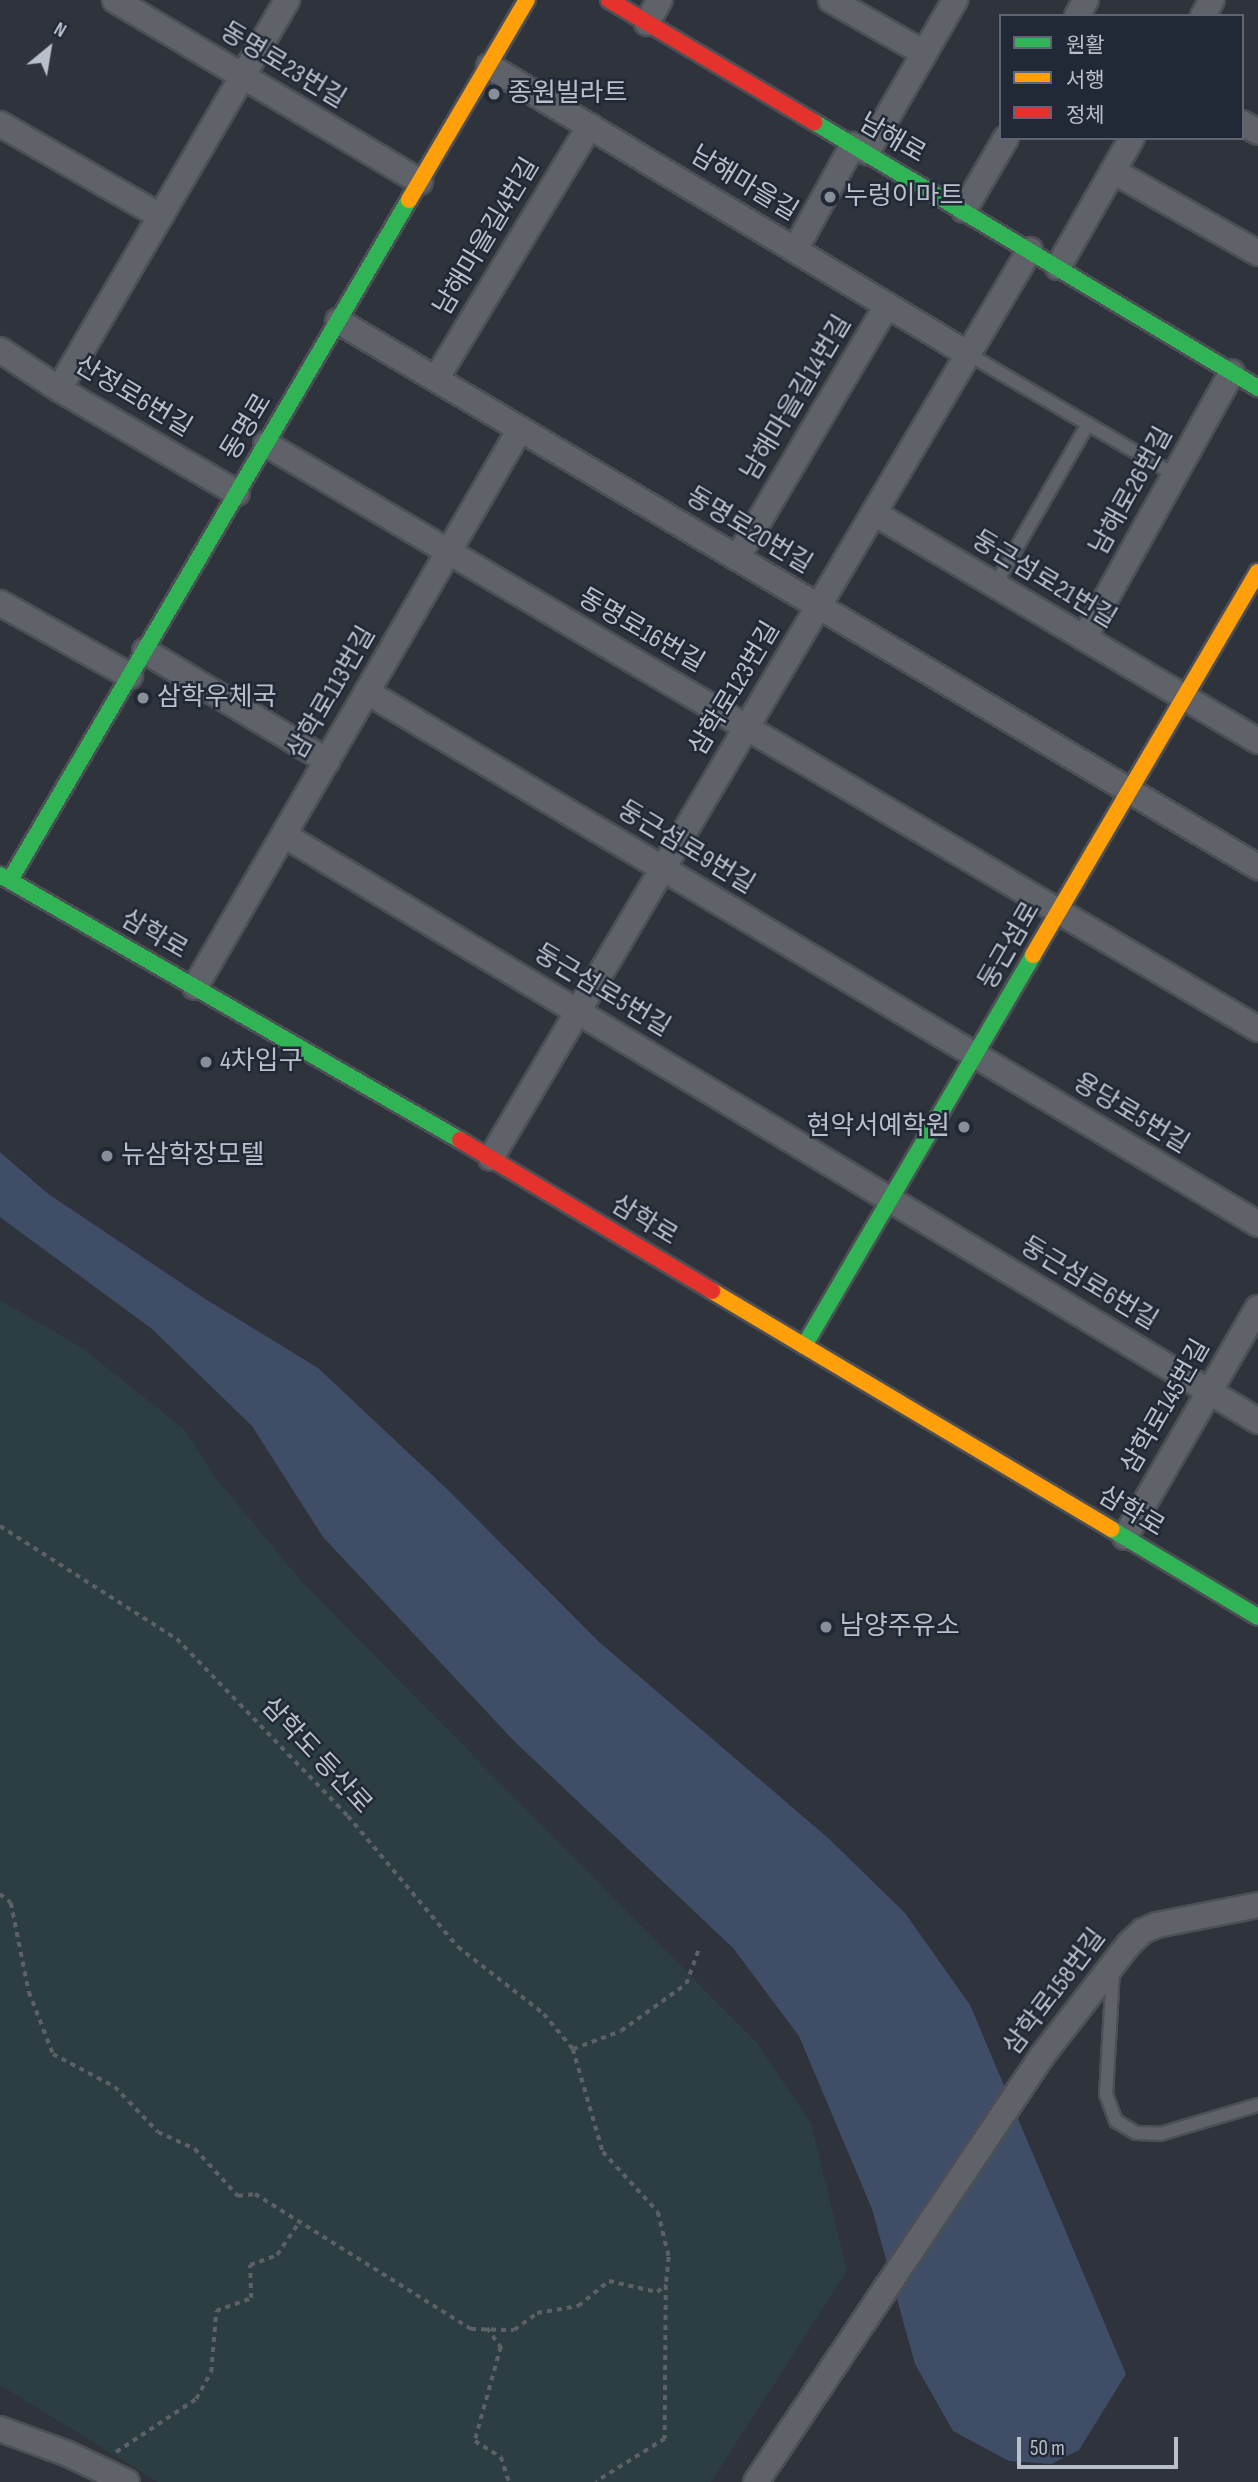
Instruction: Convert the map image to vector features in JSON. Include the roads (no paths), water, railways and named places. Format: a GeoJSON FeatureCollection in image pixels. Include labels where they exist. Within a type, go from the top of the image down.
{"type":"FeatureCollection","features":[{"type":"Feature","properties":{"kind":"street","name":"동명로23번길"},"geometry":{"type":"LineString","coordinates":[[115,0],[420,182]]}},
{"type":"Feature","properties":{"kind":"street"},"geometry":{"type":"LineString","coordinates":[[60,389],[287,0]]}},
{"type":"Feature","properties":{"kind":"street","name":"동명로"},"geometry":{"type":"LineString","coordinates":[[5,877],[130,677],[527,0]]}},
{"type":"Feature","properties":{"kind":"street","name":"남해로"},"geometry":{"type":"LineString","coordinates":[[609,0],[1258,388]]}},
{"type":"Feature","properties":{"kind":"street"},"geometry":{"type":"LineString","coordinates":[[647,23],[660,0]]}},
{"type":"Feature","properties":{"kind":"street"},"geometry":{"type":"LineString","coordinates":[[831,0],[924,53]]}},
{"type":"Feature","properties":{"kind":"street"},"geometry":{"type":"LineString","coordinates":[[795,250],[924,53],[955,0]]}},
{"type":"Feature","properties":{"kind":"street","name":"남해마을길"},"geometry":{"type":"LineString","coordinates":[[489,66],[968,354]]}},
{"type":"Feature","properties":{"kind":"street"},"geometry":{"type":"LineString","coordinates":[[0,124],[160,216]]}},
{"type":"Feature","properties":{"kind":"street","name":"남해마을길4번길"},"geometry":{"type":"LineString","coordinates":[[436,379],[590,126]]}},
{"type":"Feature","properties":{"kind":"street"},"geometry":{"type":"LineString","coordinates":[[964,210],[1005,140]]}},
{"type":"Feature","properties":{"kind":"street"},"geometry":{"type":"LineString","coordinates":[[1058,267],[1131,140]]}},
{"type":"Feature","properties":{"kind":"street"},"geometry":{"type":"LineString","coordinates":[[1113,171],[1258,253]]}},
{"type":"Feature","properties":{"kind":"street","name":"삼학로123번길"},"geometry":{"type":"LineString","coordinates":[[491,1158],[1030,250]]}},
{"type":"Feature","properties":{"kind":"street","name":"남해마을길14번길"},"geometry":{"type":"LineString","coordinates":[[737,558],[887,305]]}},
{"type":"Feature","properties":{"kind":"street","name":"동명로20번길"},"geometry":{"type":"LineString","coordinates":[[338,321],[1258,867]]}},
{"type":"Feature","properties":{"kind":"street","name":"산정로6번길"},"geometry":{"type":"LineString","coordinates":[[0,351],[237,493]]}},
{"type":"Feature","properties":{"kind":"street","name":"남해로26번길"},"geometry":{"type":"LineString","coordinates":[[1084,638],[1232,372]]}},
{"type":"Feature","properties":{"kind":"street","name":"삼학로113번길"},"geometry":{"type":"LineString","coordinates":[[195,987],[520,429]]}},
{"type":"Feature","properties":{"kind":"street","name":"동명로16번길"},"geometry":{"type":"LineString","coordinates":[[266,444],[1258,1029]]}},
{"type":"Feature","properties":{"kind":"street","name":"둥근섬로21번길"},"geometry":{"type":"LineString","coordinates":[[874,513],[1258,741]]}},
{"type":"Feature","properties":{"kind":"street","name":"둥근섬로"},"geometry":{"type":"LineString","coordinates":[[804,1346],[1184,697],[1252,598],[1258,572]]}},
{"type":"Feature","properties":{"kind":"street"},"geometry":{"type":"LineString","coordinates":[[0,603],[130,677]]}},
{"type":"Feature","properties":{"kind":"street"},"geometry":{"type":"LineString","coordinates":[[145,650],[327,761]]}},
{"type":"Feature","properties":{"kind":"street","name":"둥근섬로9번길"},"geometry":{"type":"LineString","coordinates":[[367,692],[974,1055]]}},
{"type":"Feature","properties":{"kind":"street","name":"둥근섬로5번길"},"geometry":{"type":"LineString","coordinates":[[284,835],[890,1199]]}},
{"type":"Feature","properties":{"kind":"street","name":"삼학로"},"geometry":{"type":"LineString","coordinates":[[5,877],[491,1158],[1258,1617]]}},
{"type":"Feature","properties":{"kind":"street","name":"용당로5번길"},"geometry":{"type":"LineString","coordinates":[[974,1055],[1258,1224]]}},
{"type":"Feature","properties":{"kind":"street","name":"둥근섬로6번길"},"geometry":{"type":"LineString","coordinates":[[890,1199],[1258,1421]]}},
{"type":"Feature","properties":{"kind":"street","name":"삼학로145번길"},"geometry":{"type":"LineString","coordinates":[[1125,1537],[1258,1307]]}},
{"type":"Feature","properties":{"kind":"street","name":"삼학로158번길"},"geometry":{"type":"LineString","coordinates":[[756,2482],[876,2299],[1022,2085],[1136,1937],[1157,1925],[1258,1905]]}},
{"type":"Feature","properties":{"kind":"street"},"geometry":{"type":"LineString","coordinates":[[0,2430],[100,2468],[127,2482]]}},
{"type":"Feature","properties":{"kind":"lane"},"geometry":{"type":"LineString","coordinates":[[968,354],[1175,475]]}},
{"type":"Feature","properties":{"kind":"lane"},"geometry":{"type":"LineString","coordinates":[[995,585],[1088,424]]}},
{"type":"Feature","properties":{"kind":"lane"},"geometry":{"type":"LineString","coordinates":[[1114,1963],[1106,2094],[1116,2121],[1136,2133],[1160,2134],[1258,2105]]}},
{"type":"Feature","properties":{"kind":"water"},"geometry":{"type":"Polygon","coordinates":[[[0,1152],[47,1193],[202,1297],[318,1368],[448,1490],[598,1641],[827,1837],[905,1913],[970,2005],[1126,2374],[1079,2450],[1051,2464],[1009,2461],[953,2431],[915,2364],[872,2209],[799,2036],[733,1948],[515,1742],[323,1537],[252,1426],[152,1329],[0,1217],[0,1152]]]}},
{"type":"Feature","properties":{"kind":"place","name":"종원빌라트"},"geometry":{"type":"Point","coordinates":[494,94]}},
{"type":"Feature","properties":{"kind":"place","name":"누렁이마트"},"geometry":{"type":"Point","coordinates":[830,197]}},
{"type":"Feature","properties":{"kind":"place","name":"삼학우체국"},"geometry":{"type":"Point","coordinates":[143,698]}},
{"type":"Feature","properties":{"kind":"place","name":"4차입구"},"geometry":{"type":"Point","coordinates":[206,1062]}},
{"type":"Feature","properties":{"kind":"place","name":"현악서예학원"},"geometry":{"type":"Point","coordinates":[964,1127]}},
{"type":"Feature","properties":{"kind":"place","name":"뉴삼학장모텔"},"geometry":{"type":"Point","coordinates":[107,1156]}},
{"type":"Feature","properties":{"kind":"place","name":"남양주유소"},"geometry":{"type":"Point","coordinates":[826,1627]}}]}
